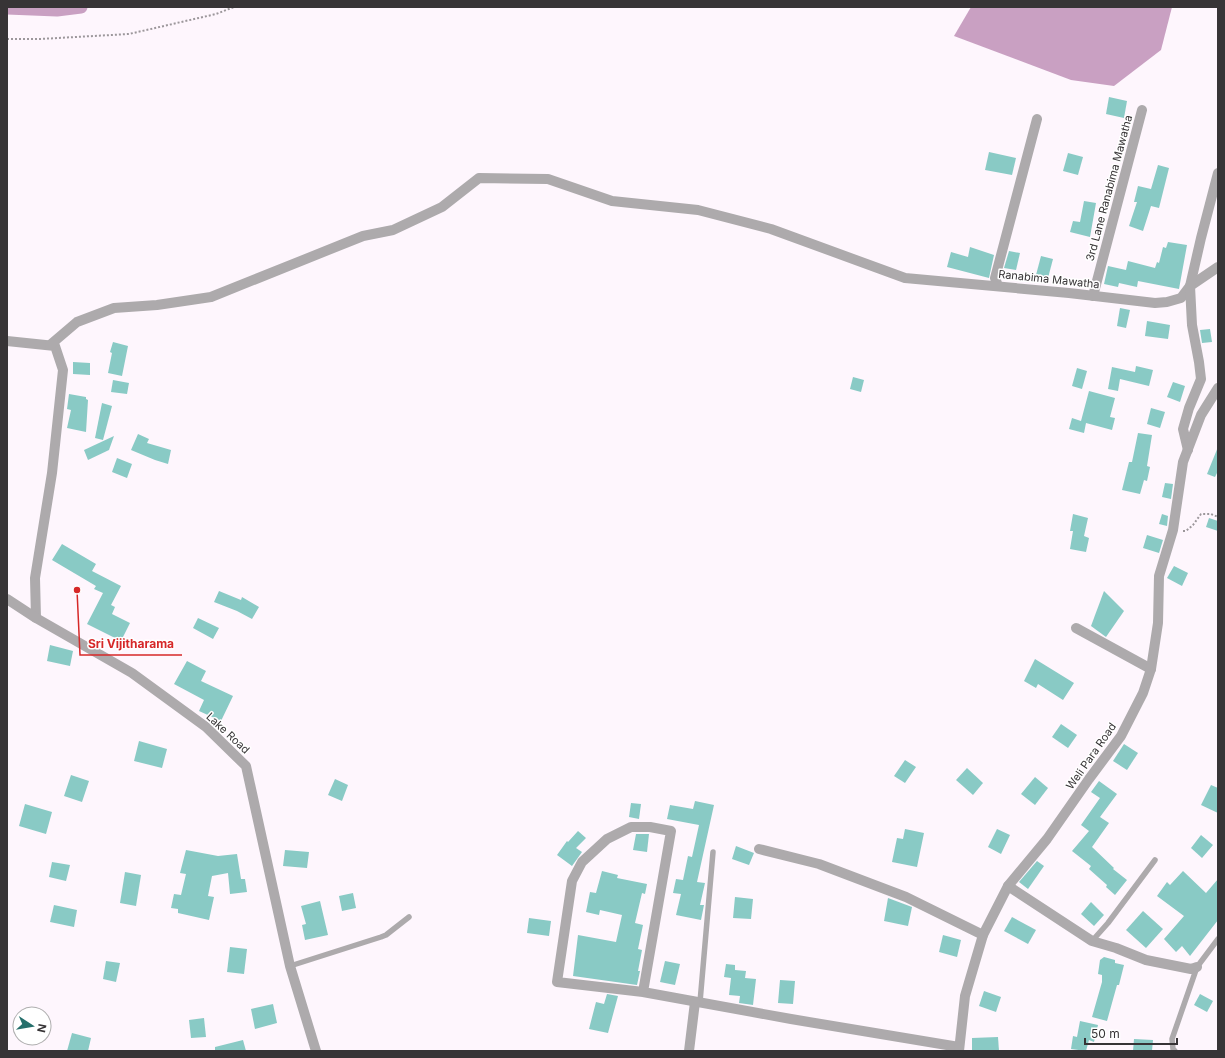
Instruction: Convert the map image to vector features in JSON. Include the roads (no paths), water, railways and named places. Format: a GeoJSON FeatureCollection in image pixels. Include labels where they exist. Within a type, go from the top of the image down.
{"type":"FeatureCollection","features":[{"type":"Feature","properties":{"kind":"street","name":"3rd Lane Ranabima Mawatha"},"geometry":{"type":"LineString","coordinates":[[1093,296],[1142,110]]}},
{"type":"Feature","properties":{"kind":"street"},"geometry":{"type":"LineString","coordinates":[[998,286],[995,278],[1037,119]]}},
{"type":"Feature","properties":{"kind":"street"},"geometry":{"type":"LineString","coordinates":[[1188,450],[1183,429],[1189,408],[1201,379],[1192,325],[1190,286],[1218,173]]}},
{"type":"Feature","properties":{"kind":"street","name":"Ranabima Mawatha"},"geometry":{"type":"LineString","coordinates":[[50,345],[77,322],[114,308],[157,305],[211,297],[363,236],[393,230],[442,207],[479,178],[548,179],[612,201],[698,210],[771,228],[905,278],[998,286],[1155,303],[1167,302],[1180,298],[1190,286],[1218,267]]}},
{"type":"Feature","properties":{"kind":"street"},"geometry":{"type":"LineString","coordinates":[[7,341],[55,346],[63,370],[52,473],[35,578],[36,618]]}},
{"type":"Feature","properties":{"kind":"street","name":"Weli Para Road"},"geometry":{"type":"LineString","coordinates":[[959,1049],[965,996],[983,935],[1008,886],[1046,839],[1121,736],[1143,693],[1150,669],[1158,623],[1159,576],[1173,530],[1183,462],[1201,415],[1218,388]]}},
{"type":"Feature","properties":{"kind":"street","name":"Lake Road"},"geometry":{"type":"LineString","coordinates":[[7,599],[36,618],[132,674],[206,727],[246,766],[290,966],[316,1051]]}},
{"type":"Feature","properties":{"kind":"street"},"geometry":{"type":"LineString","coordinates":[[1076,628],[1150,669]]}},
{"type":"Feature","properties":{"kind":"street"},"geometry":{"type":"LineString","coordinates":[[643,992],[671,831],[650,827],[631,827],[607,839],[582,862],[572,881],[557,982],[643,992],[959,1049]]}},
{"type":"Feature","properties":{"kind":"street"},"geometry":{"type":"LineString","coordinates":[[759,849],[819,864],[906,897],[983,935]]}},
{"type":"Feature","properties":{"kind":"street"},"geometry":{"type":"LineString","coordinates":[[1008,886],[1092,942],[1116,948],[1146,960],[1191,969],[1197,967]]}},
{"type":"Feature","properties":{"kind":"street"},"geometry":{"type":"LineString","coordinates":[[689,1051],[698,1002]]}},
{"type":"Feature","properties":{"kind":"lane"},"geometry":{"type":"LineString","coordinates":[[698,1002],[713,852]]}},
{"type":"Feature","properties":{"kind":"lane"},"geometry":{"type":"LineString","coordinates":[[1092,942],[1108,924],[1156,860]]}},
{"type":"Feature","properties":{"kind":"lane"},"geometry":{"type":"LineString","coordinates":[[290,966],[386,935],[409,917]]}},
{"type":"Feature","properties":{"kind":"lane"},"geometry":{"type":"LineString","coordinates":[[1175,1051],[1173,1049],[1172,1039],[1197,967],[1218,939]]}},
{"type":"Feature","properties":{"kind":"waterway"},"geometry":{"type":"LineString","coordinates":[[7,8],[57,10],[81,7]]}},
{"type":"Feature","properties":{"kind":"place","name":"Sri Vijitharama"},"geometry":{"type":"Point","coordinates":[77,590]}}]}
